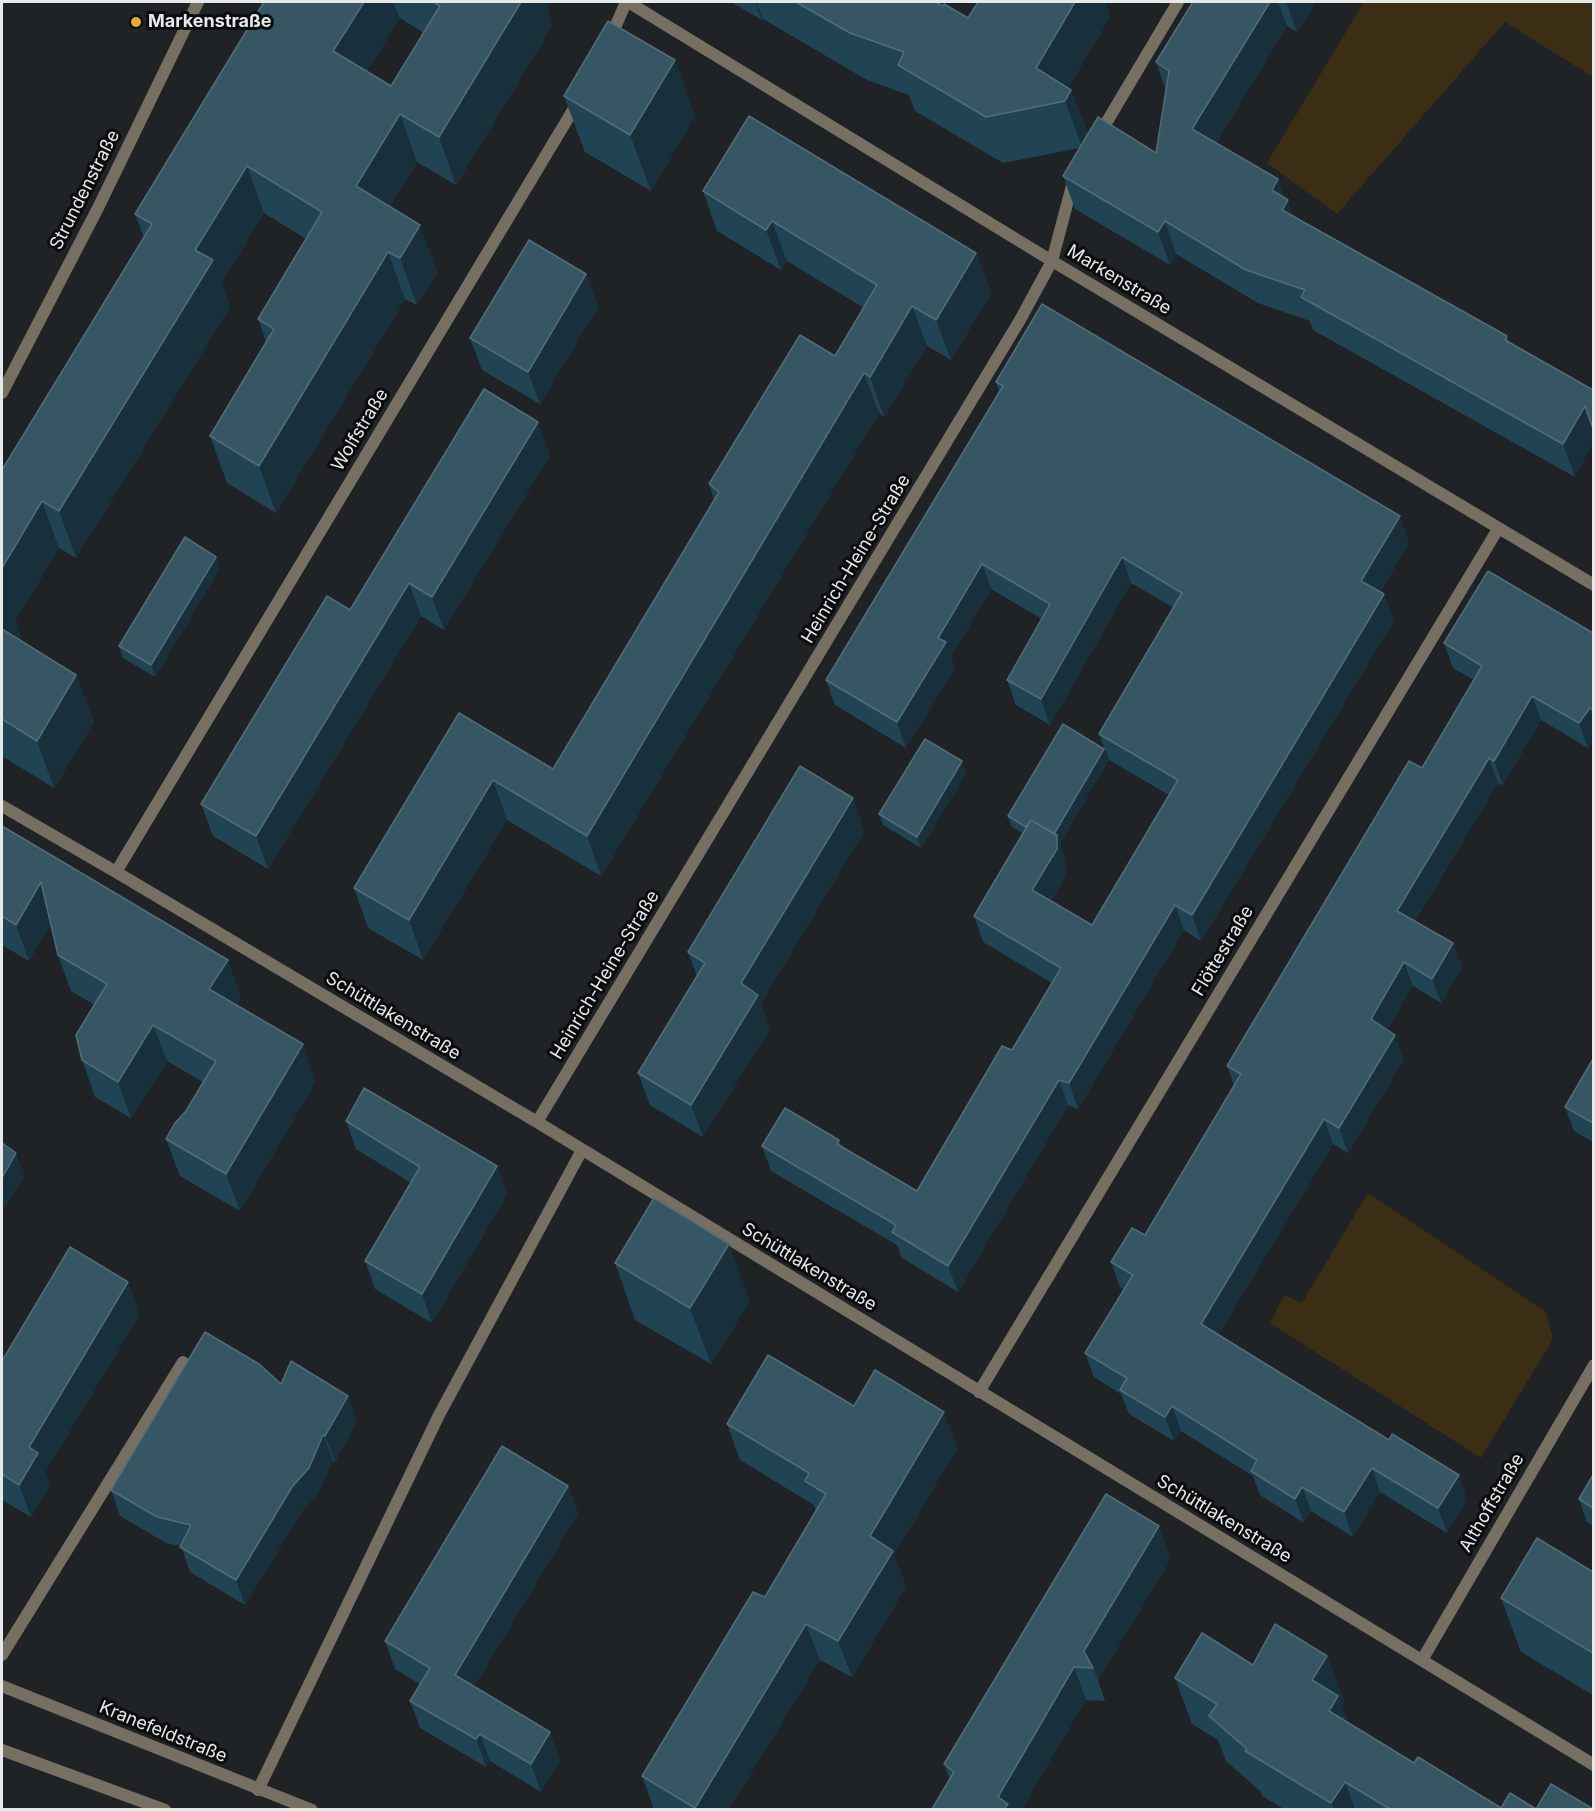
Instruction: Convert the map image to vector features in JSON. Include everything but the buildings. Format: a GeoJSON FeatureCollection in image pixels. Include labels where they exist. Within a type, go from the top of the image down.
{"type":"FeatureCollection","features":[{"type":"Feature","properties":{"kind":"street","name":"Strundenstraße"},"geometry":{"type":"LineString","coordinates":[[2,393],[99,206],[198,2]]}},
{"type":"Feature","properties":{"kind":"street"},"geometry":{"type":"LineString","coordinates":[[603,56],[627,2]]}},
{"type":"Feature","properties":{"kind":"street","name":"Markenstraße"},"geometry":{"type":"LineString","coordinates":[[627,2],[1052,261],[1593,585]]}},
{"type":"Feature","properties":{"kind":"street"},"geometry":{"type":"LineString","coordinates":[[1095,142],[1178,2]]}},
{"type":"Feature","properties":{"kind":"street","name":"Wolfstraße"},"geometry":{"type":"LineString","coordinates":[[116,872],[586,87]]}},
{"type":"Feature","properties":{"kind":"street","name":"Heinrich-Heine-Straße"},"geometry":{"type":"LineString","coordinates":[[537,1122],[1020,321],[1052,261],[1071,182],[1077,172]]}},
{"type":"Feature","properties":{"kind":"street","name":"Flöttestraße"},"geometry":{"type":"LineString","coordinates":[[979,1392],[1498,529]]}},
{"type":"Feature","properties":{"kind":"street","name":"Schüttlakenstraße"},"geometry":{"type":"LineString","coordinates":[[2,806],[537,1122],[1593,1765]]}},
{"type":"Feature","properties":{"kind":"street"},"geometry":{"type":"LineString","coordinates":[[258,1790],[439,1415],[582,1150]]}},
{"type":"Feature","properties":{"kind":"street"},"geometry":{"type":"LineString","coordinates":[[2,1655],[183,1362]]}},
{"type":"Feature","properties":{"kind":"street","name":"Althoffstraße"},"geometry":{"type":"LineString","coordinates":[[1422,1660],[1593,1365]]}},
{"type":"Feature","properties":{"kind":"street","name":"Kranefeldstraße"},"geometry":{"type":"LineString","coordinates":[[2,1686],[258,1790],[312,1809]]}},
{"type":"Feature","properties":{"kind":"street"},"geometry":{"type":"LineString","coordinates":[[2,1750],[165,1809]]}},
{"type":"Feature","properties":{"kind":"shaded area"},"geometry":{"type":"Polygon","coordinates":[[[1364,2],[1593,2],[1593,77],[1505,22],[1337,214],[1267,163],[1364,2]]]}},
{"type":"Feature","properties":{"kind":"shaded area"},"geometry":{"type":"Polygon","coordinates":[[[1368,1193],[1546,1312],[1553,1339],[1481,1458],[1270,1323],[1284,1295],[1302,1303],[1368,1193]]]}},
{"type":"Feature","properties":{"kind":"place","name":"Markenstraße"},"geometry":{"type":"Point","coordinates":[136,22]}}]}
